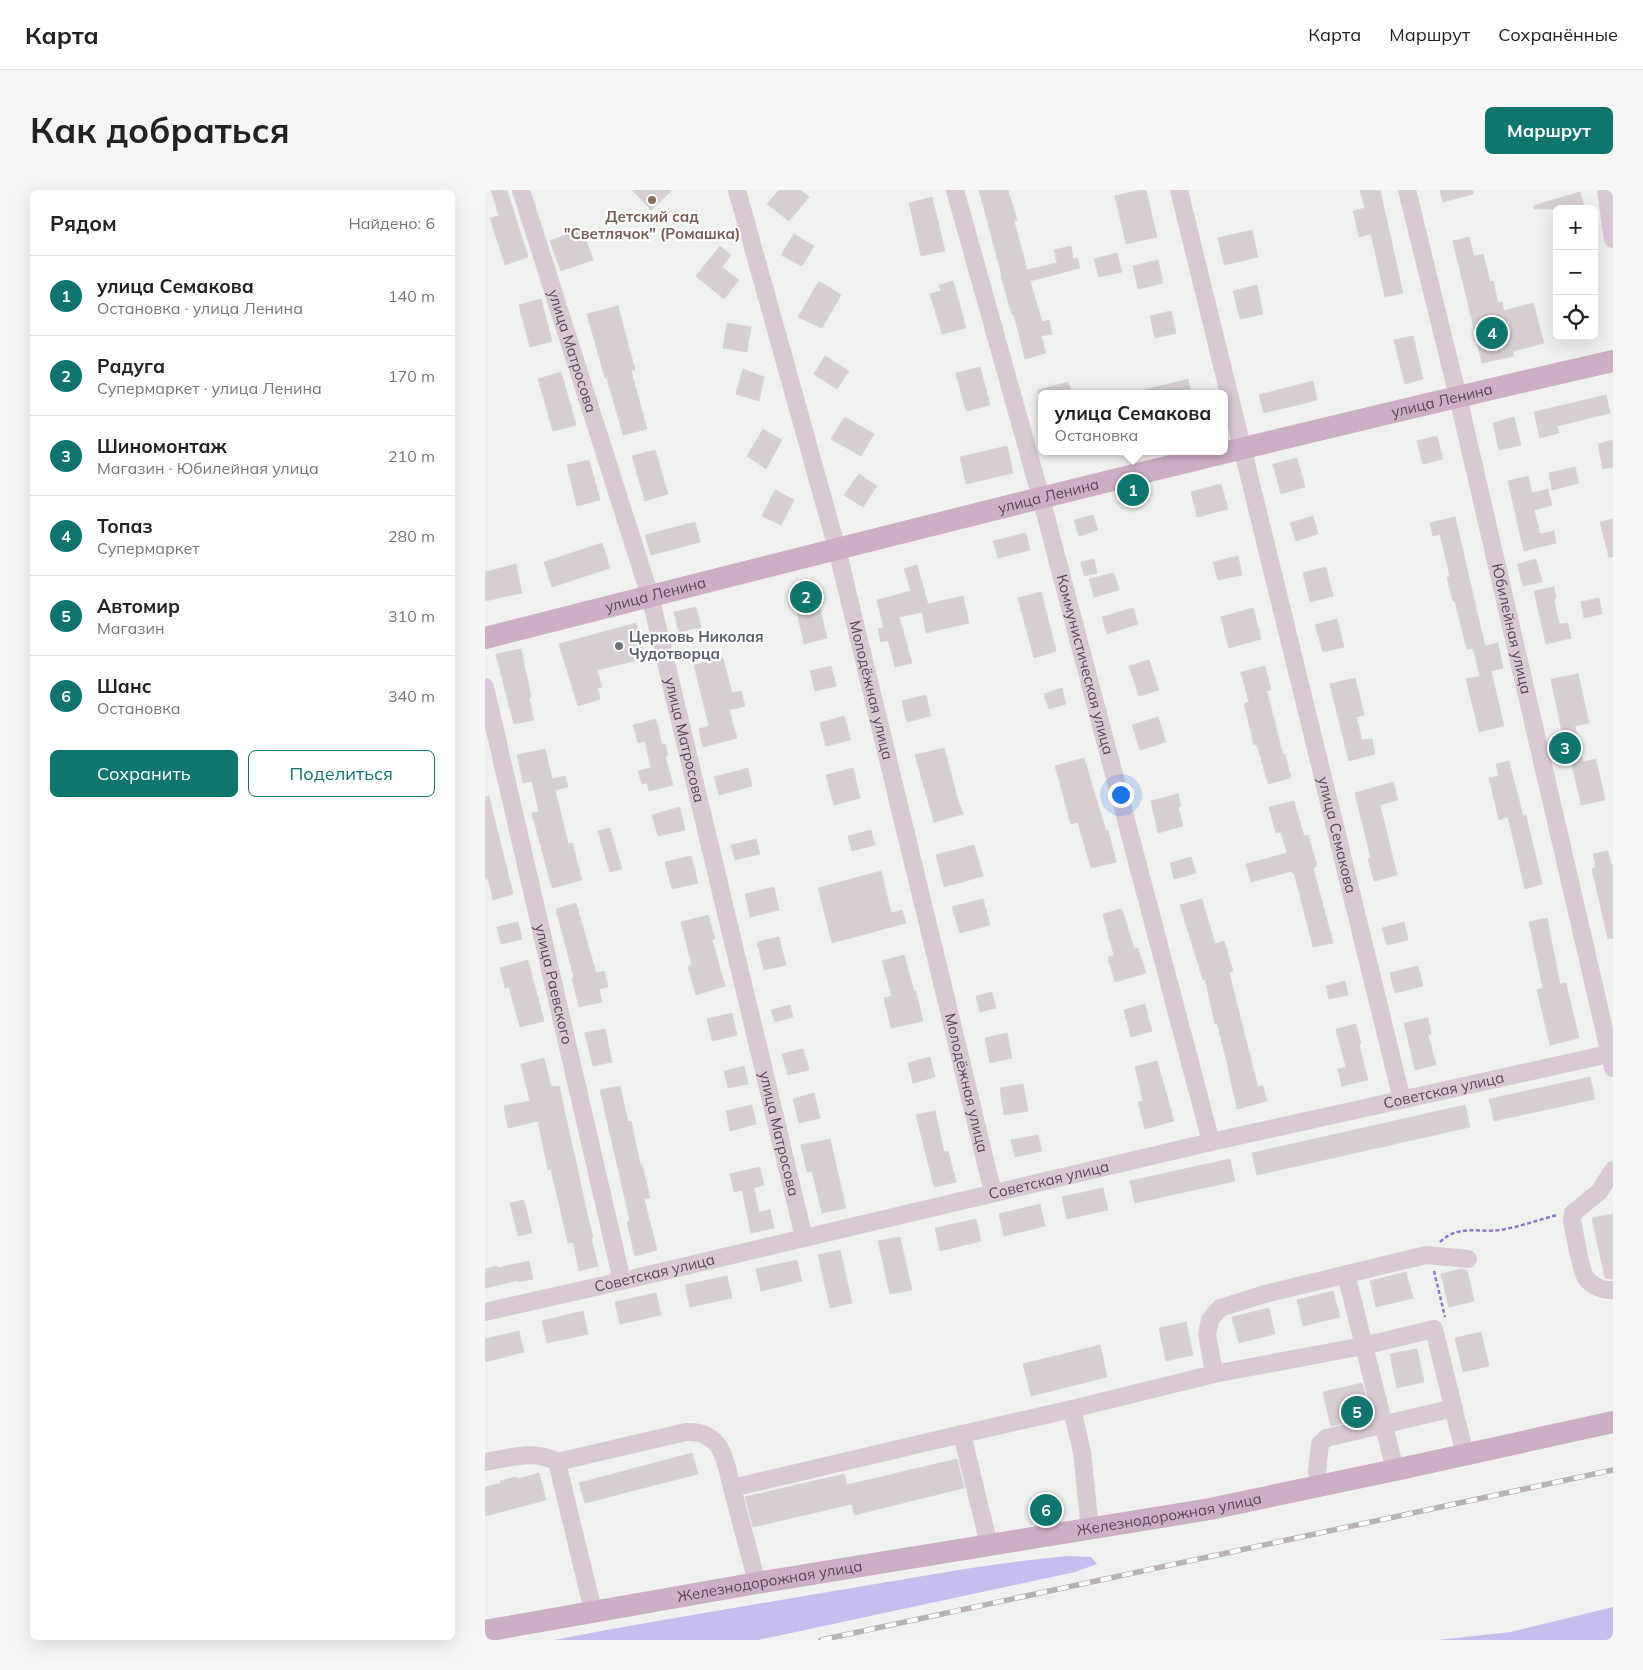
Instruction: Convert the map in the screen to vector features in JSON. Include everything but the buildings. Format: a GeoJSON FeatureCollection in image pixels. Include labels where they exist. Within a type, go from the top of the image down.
{"type":"FeatureCollection","features":[{"type":"Feature","properties":{"kind":"main road","name":"улица Ленина"},"geometry":{"type":"LineString","coordinates":[[1228,453],[1613,361]]}},
{"type":"Feature","properties":{"kind":"main road","name":"улица Ленина"},"geometry":{"type":"LineString","coordinates":[[485,638],[1218,455]]}},
{"type":"Feature","properties":{"kind":"main road","name":"Железнодорожная улица"},"geometry":{"type":"LineString","coordinates":[[485,1631],[757,1583],[1210,1509],[1613,1422]]}},
{"type":"Feature","properties":{"kind":"street","name":"улица Матросова"},"geometry":{"type":"LineString","coordinates":[[521,190],[650,596],[804,1238]]}},
{"type":"Feature","properties":{"kind":"street","name":"Молодёжная улица"},"geometry":{"type":"LineString","coordinates":[[737,190],[837,549],[993,1193]]}},
{"type":"Feature","properties":{"kind":"street","name":"Коммунистическая улица"},"geometry":{"type":"LineString","coordinates":[[955,190],[1041,498],[1211,1142]]}},
{"type":"Feature","properties":{"kind":"street","name":"улица Семакова"},"geometry":{"type":"LineString","coordinates":[[1179,190],[1402,1100]]}},
{"type":"Feature","properties":{"kind":"street","name":"Юбилейная улица"},"geometry":{"type":"LineString","coordinates":[[1407,190],[1458,397],[1612,1058]]}},
{"type":"Feature","properties":{"kind":"street"},"geometry":{"type":"LineString","coordinates":[[1606,190],[1613,240]]}},
{"type":"Feature","properties":{"kind":"street","name":"улица Раевского"},"geometry":{"type":"LineString","coordinates":[[485,688],[622,1281]]}},
{"type":"Feature","properties":{"kind":"street","name":"Советская улица"},"geometry":{"type":"LineString","coordinates":[[485,1312],[1211,1142],[1402,1100],[1612,1058]]}},
{"type":"Feature","properties":{"kind":"street"},"geometry":{"type":"LineString","coordinates":[[1613,1170],[1606,1194],[1573,1213],[1572,1220],[1585,1276],[1592,1284],[1605,1291],[1613,1290]]}},
{"type":"Feature","properties":{"kind":"street"},"geometry":{"type":"LineString","coordinates":[[1214,1374],[1207,1334],[1210,1320],[1220,1308],[1346,1274],[1428,1255],[1468,1259]]}},
{"type":"Feature","properties":{"kind":"street"},"geometry":{"type":"LineString","coordinates":[[1346,1274],[1395,1470]]}},
{"type":"Feature","properties":{"kind":"street"},"geometry":{"type":"LineString","coordinates":[[733,1488],[1214,1374],[1363,1346],[1434,1329],[1465,1455]]}},
{"type":"Feature","properties":{"kind":"street"},"geometry":{"type":"LineString","coordinates":[[1320,1486],[1317,1471],[1320,1444],[1326,1438],[1454,1408]]}},
{"type":"Feature","properties":{"kind":"street"},"geometry":{"type":"LineString","coordinates":[[1072,1409],[1082,1452],[1091,1529]]}},
{"type":"Feature","properties":{"kind":"street"},"geometry":{"type":"LineString","coordinates":[[557,1462],[686,1432],[705,1434],[717,1443],[722,1451],[757,1583]]}},
{"type":"Feature","properties":{"kind":"street"},"geometry":{"type":"LineString","coordinates":[[962,1434],[989,1545]]}},
{"type":"Feature","properties":{"kind":"street"},"geometry":{"type":"LineString","coordinates":[[485,1462],[529,1454],[548,1456],[557,1462],[593,1611]]}},
{"type":"Feature","properties":{"kind":"path"},"geometry":{"type":"LineString","coordinates":[[1434,1329],[1445,1317],[1428,1255],[1446,1236],[1470,1229],[1498,1230],[1565,1213]]}},
{"type":"Feature","properties":{"kind":"shaded area"},"geometry":{"type":"Polygon","coordinates":[[[1069,1556],[1091,1557],[1097,1564],[1075,1572],[758,1640],[554,1640],[960,1570],[1069,1556]]]}},
{"type":"Feature","properties":{"kind":"shaded area"},"geometry":{"type":"Polygon","coordinates":[[[1613,1607],[1613,1640],[1437,1640],[1511,1632],[1613,1607]]]}},
{"type":"Feature","properties":{"kind":"railway"},"geometry":{"type":"LineString","coordinates":[[821,1640],[1613,1470]]}},
{"type":"Feature","properties":{"kind":"place","name":"Детский сад \"Светлячок\" (Ромашка)"},"geometry":{"type":"Point","coordinates":[652,200]}},
{"type":"Feature","properties":{"kind":"place","name":"Топаз"},"geometry":{"type":"Point","coordinates":[1492,333]}},
{"type":"Feature","properties":{"kind":"place","name":"улица Семакова"},"geometry":{"type":"Point","coordinates":[1133,490]}},
{"type":"Feature","properties":{"kind":"place","name":"Радуга"},"geometry":{"type":"Point","coordinates":[806,597]}},
{"type":"Feature","properties":{"kind":"place","name":"Церковь Николая Чудотворца"},"geometry":{"type":"Point","coordinates":[619,646]}},
{"type":"Feature","properties":{"kind":"place","name":"Шиномонтаж"},"geometry":{"type":"Point","coordinates":[1565,748]}},
{"type":"Feature","properties":{"kind":"place","name":"Автомир"},"geometry":{"type":"Point","coordinates":[1357,1412]}},
{"type":"Feature","properties":{"kind":"place","name":"Шанс"},"geometry":{"type":"Point","coordinates":[1046,1510]}}]}
